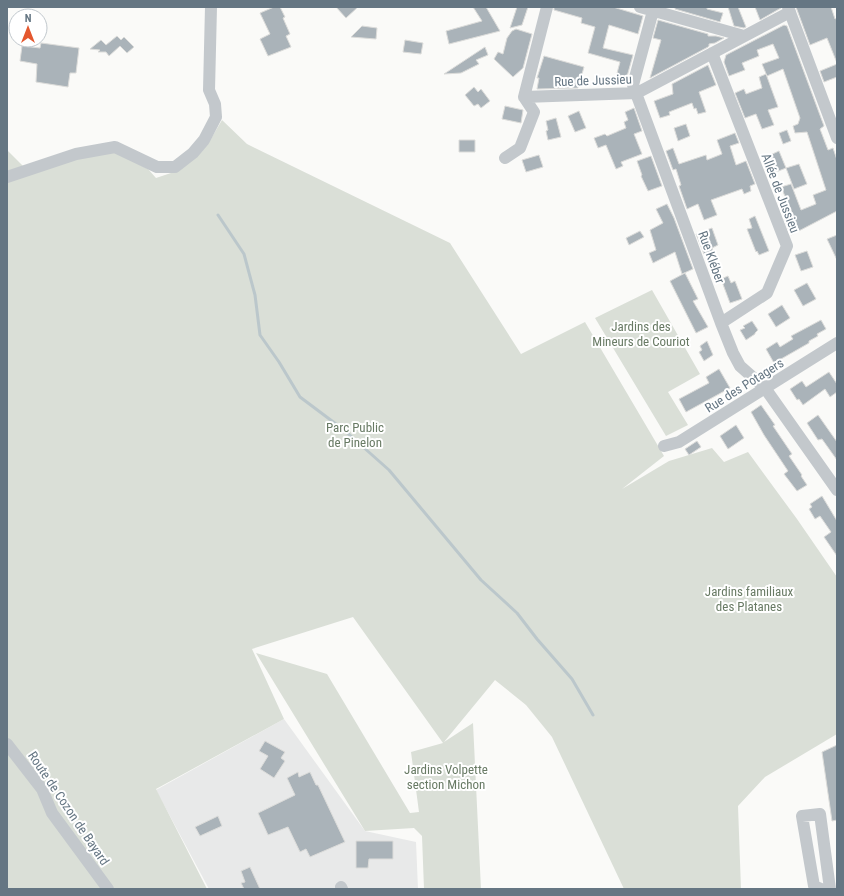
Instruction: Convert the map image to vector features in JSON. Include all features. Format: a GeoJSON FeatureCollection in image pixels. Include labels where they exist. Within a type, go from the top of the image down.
{"type":"FeatureCollection","features":[{"type":"Feature","properties":{"kind":"street"},"geometry":{"type":"LineString","coordinates":[[7,177],[76,154],[115,147],[157,167],[175,167],[193,153],[204,140],[216,116],[215,104],[209,90],[211,7]]}},
{"type":"Feature","properties":{"kind":"street"},"geometry":{"type":"LineString","coordinates":[[505,158],[520,148],[534,112],[524,96],[547,7]]}},
{"type":"Feature","properties":{"kind":"street"},"geometry":{"type":"LineString","coordinates":[[640,7],[653,9],[744,36]]}},
{"type":"Feature","properties":{"kind":"street","name":"Rue Kléber"},"geometry":{"type":"LineString","coordinates":[[653,9],[633,85],[721,323],[740,366],[765,388],[835,485]]}},
{"type":"Feature","properties":{"kind":"street"},"geometry":{"type":"LineString","coordinates":[[789,10],[837,138]]}},
{"type":"Feature","properties":{"kind":"street","name":"Rue de Jussieu"},"geometry":{"type":"LineString","coordinates":[[524,96],[637,93],[744,36],[789,10]]}},
{"type":"Feature","properties":{"kind":"street","name":"Allée de Jussieu"},"geometry":{"type":"LineString","coordinates":[[712,52],[787,246],[767,293],[721,323]]}},
{"type":"Feature","properties":{"kind":"street","name":"Rue des Potagers"},"geometry":{"type":"LineString","coordinates":[[664,446],[679,442],[837,343]]}},
{"type":"Feature","properties":{"kind":"street","name":"Route de Cozon de Bayard"},"geometry":{"type":"LineString","coordinates":[[7,744],[42,789],[52,813],[108,889]]}},
{"type":"Feature","properties":{"kind":"street"},"geometry":{"type":"LineString","coordinates":[[821,889],[814,886],[802,816],[820,814],[830,889]]}},
{"type":"Feature","properties":{"kind":"shaded area"},"geometry":{"type":"Polygon","coordinates":[[[284,719],[365,831],[416,842],[418,889],[209,889],[156,790],[284,719]]]}},
{"type":"Feature","properties":{"kind":"green space"},"geometry":{"type":"Polygon","coordinates":[[[222,120],[247,144],[450,243],[521,354],[585,322],[664,456],[622,489],[669,461],[712,448],[724,462],[748,452],[837,577],[837,734],[765,777],[738,806],[741,889],[624,889],[552,737],[526,705],[495,680],[444,742],[473,723],[481,889],[424,889],[422,836],[414,828],[365,831],[256,653],[327,674],[410,813],[419,812],[411,752],[443,743],[353,617],[252,649],[284,719],[156,789],[207,889],[7,889],[7,150],[25,168],[113,151],[148,169],[156,178],[177,171],[209,142],[222,120]]]}},
{"type":"Feature","properties":{"kind":"green space","name":"Jardins des Mineurs de Couriot"},"geometry":{"type":"Polygon","coordinates":[[[652,290],[700,374],[668,392],[688,425],[666,436],[595,318],[652,290]]]}},
{"type":"Feature","properties":{"kind":"building"},"geometry":{"type":"Polygon","coordinates":[[[274,7],[280,7],[285,17],[283,18],[290,34],[286,36],[291,47],[268,56],[260,39],[270,34],[260,13],[274,7]]]}},
{"type":"Feature","properties":{"kind":"building"},"geometry":{"type":"Polygon","coordinates":[[[336,7],[358,7],[346,18],[336,7]]]}},
{"type":"Feature","properties":{"kind":"building"},"geometry":{"type":"Polygon","coordinates":[[[473,7],[486,7],[500,31],[449,44],[446,31],[482,21],[473,7]]]}},
{"type":"Feature","properties":{"kind":"building"},"geometry":{"type":"Polygon","coordinates":[[[517,7],[528,7],[522,25],[510,28],[517,7]]]}},
{"type":"Feature","properties":{"kind":"building"},"geometry":{"type":"Polygon","coordinates":[[[554,7],[613,7],[643,16],[638,34],[609,25],[603,48],[633,55],[626,80],[616,77],[620,62],[588,53],[595,27],[581,23],[582,18],[554,10],[554,7]]]}},
{"type":"Feature","properties":{"kind":"building"},"geometry":{"type":"Polygon","coordinates":[[[675,7],[707,7],[707,9],[723,13],[720,22],[675,9],[675,7]]]}},
{"type":"Feature","properties":{"kind":"building"},"geometry":{"type":"Polygon","coordinates":[[[728,7],[738,7],[746,27],[734,26],[728,7]]]}},
{"type":"Feature","properties":{"kind":"building"},"geometry":{"type":"Polygon","coordinates":[[[755,7],[781,7],[781,8],[760,20],[755,7]]]}},
{"type":"Feature","properties":{"kind":"building"},"geometry":{"type":"Polygon","coordinates":[[[796,7],[831,7],[835,19],[837,18],[837,63],[827,38],[810,45],[796,7]]]}},
{"type":"Feature","properties":{"kind":"building"},"geometry":{"type":"Polygon","coordinates":[[[658,20],[708,34],[708,36],[724,38],[715,43],[709,44],[708,47],[650,78],[661,40],[653,38],[658,20]]]}},
{"type":"Feature","properties":{"kind":"building"},"geometry":{"type":"Polygon","coordinates":[[[784,25],[787,26],[824,126],[820,129],[828,150],[833,148],[837,160],[837,211],[791,235],[784,219],[793,215],[781,187],[791,184],[801,210],[816,204],[813,195],[826,190],[807,132],[795,133],[793,126],[798,124],[800,118],[783,69],[767,76],[762,64],[779,58],[773,44],[757,50],[759,56],[742,63],[745,70],[729,76],[724,62],[726,55],[784,25]]]}},
{"type":"Feature","properties":{"kind":"building"},"geometry":{"type":"Polygon","coordinates":[[[362,26],[377,28],[376,39],[351,37],[362,26]]]}},
{"type":"Feature","properties":{"kind":"building"},"geometry":{"type":"Polygon","coordinates":[[[516,29],[532,34],[523,68],[513,77],[494,59],[498,52],[503,54],[507,38],[512,31],[516,29]]]}},
{"type":"Feature","properties":{"kind":"building"},"geometry":{"type":"Polygon","coordinates":[[[117,36],[121,40],[124,37],[134,47],[127,53],[120,46],[109,56],[106,52],[98,52],[100,50],[90,49],[101,40],[106,45],[117,36]]]}},
{"type":"Feature","properties":{"kind":"building"},"geometry":{"type":"Polygon","coordinates":[[[405,40],[423,43],[421,54],[403,52],[405,40]]]}},
{"type":"Feature","properties":{"kind":"building"},"geometry":{"type":"Polygon","coordinates":[[[48,44],[79,48],[76,73],[70,73],[68,87],[36,82],[37,64],[20,61],[22,48],[48,48],[48,44]]]}},
{"type":"Feature","properties":{"kind":"building"},"geometry":{"type":"Polygon","coordinates":[[[485,47],[488,55],[476,60],[479,64],[461,73],[444,74],[485,47]]]}},
{"type":"Feature","properties":{"kind":"building"},"geometry":{"type":"Polygon","coordinates":[[[544,56],[584,67],[578,88],[537,89],[539,78],[537,78],[544,56]]]}},
{"type":"Feature","properties":{"kind":"building"},"geometry":{"type":"Polygon","coordinates":[[[837,64],[837,77],[824,82],[820,71],[837,64]]]}},
{"type":"Feature","properties":{"kind":"building"},"geometry":{"type":"Polygon","coordinates":[[[708,65],[716,85],[699,92],[706,112],[698,114],[692,103],[669,112],[670,115],[660,118],[654,101],[673,94],[672,84],[708,65]]]}},
{"type":"Feature","properties":{"kind":"building"},"geometry":{"type":"Polygon","coordinates":[[[766,74],[778,107],[768,110],[774,125],[762,129],[756,114],[745,118],[735,93],[744,89],[746,94],[762,88],[759,77],[766,74]]]}},
{"type":"Feature","properties":{"kind":"building"},"geometry":{"type":"Polygon","coordinates":[[[474,87],[478,92],[481,89],[490,101],[481,108],[478,104],[474,106],[465,95],[474,87]]]}},
{"type":"Feature","properties":{"kind":"building"},"geometry":{"type":"Polygon","coordinates":[[[505,106],[523,110],[521,123],[502,119],[505,106]]]}},
{"type":"Feature","properties":{"kind":"building"},"geometry":{"type":"Polygon","coordinates":[[[634,108],[642,131],[634,134],[642,154],[621,162],[623,166],[616,169],[606,145],[598,148],[594,138],[605,134],[607,136],[626,128],[624,122],[628,120],[625,112],[634,108]]]}},
{"type":"Feature","properties":{"kind":"building"},"geometry":{"type":"Polygon","coordinates":[[[579,111],[586,128],[575,132],[568,116],[579,111]]]}},
{"type":"Feature","properties":{"kind":"building"},"geometry":{"type":"Polygon","coordinates":[[[556,118],[561,137],[548,140],[546,121],[556,118]]]}},
{"type":"Feature","properties":{"kind":"building"},"geometry":{"type":"Polygon","coordinates":[[[686,124],[690,136],[678,141],[674,128],[686,124]]]}},
{"type":"Feature","properties":{"kind":"building"},"geometry":{"type":"Polygon","coordinates":[[[787,130],[791,141],[783,144],[779,133],[787,130]]]}},
{"type":"Feature","properties":{"kind":"building"},"geometry":{"type":"Polygon","coordinates":[[[735,133],[739,143],[730,146],[736,165],[746,161],[755,184],[750,186],[751,191],[744,194],[742,189],[711,200],[717,215],[704,220],[698,204],[687,209],[679,186],[681,185],[676,169],[673,170],[666,151],[673,148],[679,164],[706,155],[707,160],[722,154],[717,140],[735,133]]]}},
{"type":"Feature","properties":{"kind":"building"},"geometry":{"type":"Polygon","coordinates":[[[459,140],[475,140],[475,152],[459,152],[459,140]]]}},
{"type":"Feature","properties":{"kind":"building"},"geometry":{"type":"Polygon","coordinates":[[[779,151],[786,168],[771,174],[765,159],[779,151]]]}},
{"type":"Feature","properties":{"kind":"building"},"geometry":{"type":"Polygon","coordinates":[[[539,155],[543,167],[526,172],[522,160],[539,155]]]}},
{"type":"Feature","properties":{"kind":"building"},"geometry":{"type":"Polygon","coordinates":[[[651,156],[662,186],[648,191],[641,176],[642,175],[637,161],[651,156]]]}},
{"type":"Feature","properties":{"kind":"building"},"geometry":{"type":"Polygon","coordinates":[[[799,164],[807,184],[794,189],[786,168],[799,164]]]}},
{"type":"Feature","properties":{"kind":"building"},"geometry":{"type":"Polygon","coordinates":[[[667,204],[674,218],[693,269],[682,274],[675,252],[653,263],[649,253],[656,250],[650,230],[663,223],[656,209],[667,204]]]}},
{"type":"Feature","properties":{"kind":"building"},"geometry":{"type":"Polygon","coordinates":[[[755,216],[769,251],[759,255],[757,251],[756,252],[747,229],[752,228],[749,219],[755,216]]]}},
{"type":"Feature","properties":{"kind":"building"},"geometry":{"type":"Polygon","coordinates":[[[712,228],[718,245],[712,248],[713,251],[704,254],[696,234],[712,228]]]}},
{"type":"Feature","properties":{"kind":"building"},"geometry":{"type":"Polygon","coordinates":[[[640,231],[644,237],[629,245],[626,238],[640,231]]]}},
{"type":"Feature","properties":{"kind":"building"},"geometry":{"type":"Polygon","coordinates":[[[837,235],[837,260],[827,239],[837,235]]]}},
{"type":"Feature","properties":{"kind":"building"},"geometry":{"type":"Polygon","coordinates":[[[807,251],[813,267],[801,271],[795,255],[807,251]]]}},
{"type":"Feature","properties":{"kind":"building"},"geometry":{"type":"Polygon","coordinates":[[[685,273],[698,299],[693,301],[708,327],[696,333],[670,281],[685,273]]]}},
{"type":"Feature","properties":{"kind":"building"},"geometry":{"type":"Polygon","coordinates":[[[728,276],[731,283],[735,281],[742,299],[730,303],[721,279],[728,276]]]}},
{"type":"Feature","properties":{"kind":"building"},"geometry":{"type":"Polygon","coordinates":[[[807,283],[816,299],[803,306],[794,290],[807,283]]]}},
{"type":"Feature","properties":{"kind":"building"},"geometry":{"type":"Polygon","coordinates":[[[782,305],[790,318],[776,327],[768,314],[782,305]]]}},
{"type":"Feature","properties":{"kind":"building"},"geometry":{"type":"Polygon","coordinates":[[[821,320],[826,329],[817,334],[818,336],[809,341],[809,343],[774,363],[766,349],[777,342],[780,347],[793,339],[791,336],[821,320]]]}},
{"type":"Feature","properties":{"kind":"building"},"geometry":{"type":"Polygon","coordinates":[[[752,321],[758,330],[746,340],[740,330],[745,328],[743,326],[752,321]]]}},
{"type":"Feature","properties":{"kind":"building"},"geometry":{"type":"Polygon","coordinates":[[[707,341],[713,355],[704,361],[699,352],[702,350],[700,346],[707,341]]]}},
{"type":"Feature","properties":{"kind":"building"},"geometry":{"type":"Polygon","coordinates":[[[719,369],[730,388],[686,412],[679,399],[709,383],[706,377],[719,369]]]}},
{"type":"Feature","properties":{"kind":"building"},"geometry":{"type":"Polygon","coordinates":[[[829,372],[837,384],[837,392],[830,397],[825,389],[803,405],[799,399],[797,400],[790,389],[802,381],[806,387],[829,372]]]}},
{"type":"Feature","properties":{"kind":"building"},"geometry":{"type":"Polygon","coordinates":[[[761,405],[792,454],[789,456],[807,485],[797,491],[784,474],[788,471],[764,435],[751,412],[761,405]]]}},
{"type":"Feature","properties":{"kind":"building"},"geometry":{"type":"Polygon","coordinates":[[[818,415],[837,442],[837,460],[822,439],[818,440],[807,423],[818,415]]]}},
{"type":"Feature","properties":{"kind":"building"},"geometry":{"type":"Polygon","coordinates":[[[736,425],[744,438],[728,449],[720,436],[736,425]]]}},
{"type":"Feature","properties":{"kind":"building"},"geometry":{"type":"Polygon","coordinates":[[[697,441],[701,447],[689,455],[685,449],[697,441]]]}},
{"type":"Feature","properties":{"kind":"building"},"geometry":{"type":"Polygon","coordinates":[[[822,496],[837,521],[837,556],[824,537],[831,532],[820,516],[815,519],[809,509],[812,507],[810,504],[822,496]]]}},
{"type":"Feature","properties":{"kind":"building"},"geometry":{"type":"Polygon","coordinates":[[[265,741],[285,752],[281,758],[285,761],[274,778],[260,769],[268,756],[259,751],[265,741]]]}},
{"type":"Feature","properties":{"kind":"building"},"geometry":{"type":"Polygon","coordinates":[[[837,745],[837,820],[832,821],[822,752],[837,745]]]}},
{"type":"Feature","properties":{"kind":"building"},"geometry":{"type":"Polygon","coordinates":[[[298,772],[299,777],[310,772],[316,785],[318,785],[345,842],[310,857],[306,849],[300,852],[288,827],[268,835],[258,813],[295,795],[287,778],[298,772]]]}},
{"type":"Feature","properties":{"kind":"building"},"geometry":{"type":"Polygon","coordinates":[[[218,816],[222,826],[200,836],[195,827],[218,816]]]}},
{"type":"Feature","properties":{"kind":"building"},"geometry":{"type":"Polygon","coordinates":[[[356,841],[393,841],[393,859],[369,859],[368,868],[356,868],[356,841]]]}},
{"type":"Feature","properties":{"kind":"building"},"geometry":{"type":"Polygon","coordinates":[[[250,867],[260,889],[244,889],[241,883],[245,882],[241,871],[250,867]]]}},
{"type":"Feature","properties":{"kind":"waterway"},"geometry":{"type":"LineString","coordinates":[[218,215],[244,254],[255,295],[260,335],[279,362],[300,397],[344,430],[389,470],[481,580],[517,613],[537,639],[572,679],[593,715]]}},
{"type":"Feature","properties":{"kind":"park label","name":"Parc Public de Pinelon"},"geometry":{"type":"Point","coordinates":[355,434]}},
{"type":"Feature","properties":{"kind":"park label","name":"Jardins familiaux des Platanes"},"geometry":{"type":"Point","coordinates":[749,598]}},
{"type":"Feature","properties":{"kind":"park label","name":"Jardins Volpette section Michon"},"geometry":{"type":"Point","coordinates":[446,776]}}]}
